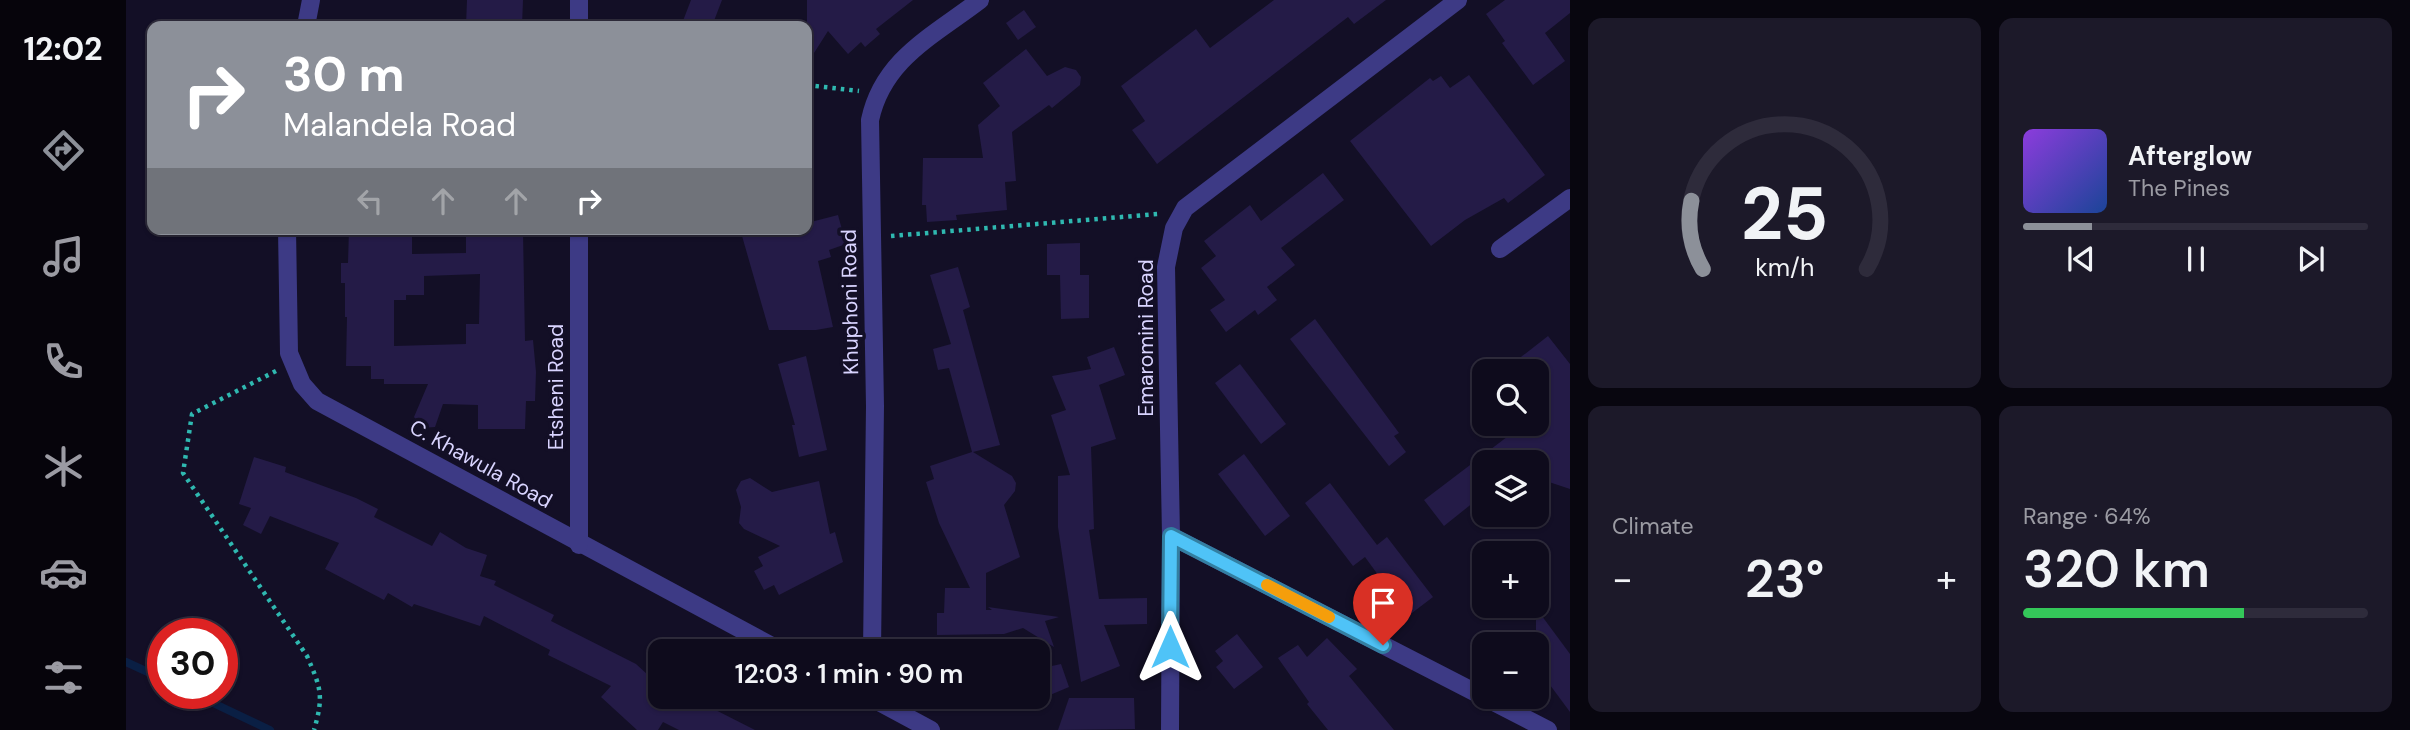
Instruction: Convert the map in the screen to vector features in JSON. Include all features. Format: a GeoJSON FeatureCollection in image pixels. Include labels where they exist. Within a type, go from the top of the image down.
{"type":"FeatureCollection","features":[{"type":"Feature","properties":{"kind":"street"},"geometry":{"type":"LineString","coordinates":[[307,21],[311,0]]}},
{"type":"Feature","properties":{"kind":"street"},"geometry":{"type":"LineString","coordinates":[[579,0],[579,21]]}},
{"type":"Feature","properties":{"kind":"street","name":"Khuphoni Road"},"geometry":{"type":"LineString","coordinates":[[872,639],[875,501],[870,120],[877,94],[893,67],[980,0]]}},
{"type":"Feature","properties":{"kind":"street","name":"Emaromini Road"},"geometry":{"type":"LineString","coordinates":[[1170,730],[1171,536],[1166,267],[1174,228],[1185,208],[1458,0]]}},
{"type":"Feature","properties":{"kind":"street"},"geometry":{"type":"LineString","coordinates":[[1500,249],[1570,198]]}},
{"type":"Feature","properties":{"kind":"street","name":"C. Khawula Road"},"geometry":{"type":"LineString","coordinates":[[287,235],[289,353],[302,384],[317,401],[579,545],[758,639]]}},
{"type":"Feature","properties":{"kind":"street","name":"Etsheni Road"},"geometry":{"type":"LineString","coordinates":[[579,235],[579,545]]}},
{"type":"Feature","properties":{"kind":"street"},"geometry":{"type":"LineString","coordinates":[[1171,536],[1548,730]]}},
{"type":"Feature","properties":{"kind":"street"},"geometry":{"type":"LineString","coordinates":[[892,709],[931,730]]}},
{"type":"Feature","properties":{"kind":"path"},"geometry":{"type":"LineString","coordinates":[[812,86],[877,94]]}},
{"type":"Feature","properties":{"kind":"path"},"geometry":{"type":"LineString","coordinates":[[872,237],[1163,214]]}},
{"type":"Feature","properties":{"kind":"path"},"geometry":{"type":"LineString","coordinates":[[272,372],[192,414],[183,473],[306,656],[321,688],[322,704],[314,730]]}},
{"type":"Feature","properties":{"kind":"building"},"geometry":{"type":"Polygon","coordinates":[[[467,0],[523,0],[522,21],[466,21],[467,0]]]}},
{"type":"Feature","properties":{"kind":"building"},"geometry":{"type":"Polygon","coordinates":[[[691,0],[722,0],[714,21],[683,21],[691,0]]]}},
{"type":"Feature","properties":{"kind":"building"},"geometry":{"type":"Polygon","coordinates":[[[807,0],[913,0],[876,29],[880,34],[865,47],[861,42],[848,54],[828,31],[812,56],[812,21],[807,21],[807,0]]]}},
{"type":"Feature","properties":{"kind":"building"},"geometry":{"type":"Polygon","coordinates":[[[1274,0],[1386,0],[1354,24],[1348,17],[1157,164],[1132,130],[1145,121],[1121,86],[1196,29],[1210,48],[1274,0]]]}},
{"type":"Feature","properties":{"kind":"building"},"geometry":{"type":"Polygon","coordinates":[[[1505,0],[1570,0],[1570,13],[1545,33],[1565,61],[1533,85],[1502,43],[1505,41],[1486,14],[1505,0]]]}},
{"type":"Feature","properties":{"kind":"building"},"geometry":{"type":"Polygon","coordinates":[[[1024,10],[1036,27],[1018,40],[1006,23],[1024,10]]]}},
{"type":"Feature","properties":{"kind":"building"},"geometry":{"type":"Polygon","coordinates":[[[1026,49],[1047,76],[1065,67],[1076,70],[1081,77],[1080,85],[1052,108],[1049,105],[1012,132],[1016,181],[1005,182],[1007,210],[956,215],[957,220],[927,222],[926,205],[922,205],[923,158],[983,158],[978,125],[1000,106],[983,83],[1026,49]]]}},
{"type":"Feature","properties":{"kind":"building"},"geometry":{"type":"Polygon","coordinates":[[[1469,75],[1545,175],[1508,203],[1504,198],[1465,220],[1431,246],[1350,141],[1430,78],[1433,81],[1441,76],[1450,88],[1469,75]]]}},
{"type":"Feature","properties":{"kind":"building"},"geometry":{"type":"Polygon","coordinates":[[[1323,173],[1344,200],[1281,248],[1295,265],[1267,287],[1277,300],[1258,315],[1255,310],[1226,332],[1210,310],[1225,300],[1201,268],[1216,256],[1204,241],[1250,205],[1261,221],[1323,173]]]}},
{"type":"Feature","properties":{"kind":"building"},"geometry":{"type":"Polygon","coordinates":[[[838,215],[846,244],[829,250],[831,257],[818,261],[833,327],[816,330],[769,330],[742,235],[812,235],[812,222],[838,215]]]}},
{"type":"Feature","properties":{"kind":"building"},"geometry":{"type":"Polygon","coordinates":[[[349,235],[412,235],[412,254],[466,253],[466,235],[523,235],[525,341],[533,340],[536,372],[535,401],[526,401],[525,429],[478,429],[478,405],[443,404],[435,427],[422,428],[414,417],[428,384],[384,384],[384,379],[371,379],[371,366],[346,366],[347,317],[345,283],[341,283],[341,263],[348,263],[349,235]],[[480,274],[424,276],[424,295],[406,295],[406,300],[394,300],[394,346],[466,344],[466,324],[479,324],[480,274]]]}},
{"type":"Feature","properties":{"kind":"building"},"geometry":{"type":"Polygon","coordinates":[[[1080,243],[1080,275],[1089,275],[1089,318],[1061,319],[1060,275],[1047,275],[1047,244],[1080,243]]]}},
{"type":"Feature","properties":{"kind":"building"},"geometry":{"type":"Polygon","coordinates":[[[958,267],[970,307],[963,310],[1000,445],[973,452],[1012,476],[1016,483],[1015,491],[1004,505],[1020,557],[986,573],[986,610],[992,610],[988,607],[1059,617],[1045,621],[1054,647],[1050,645],[1050,639],[1041,639],[1023,628],[1004,634],[937,635],[937,613],[944,613],[945,588],[970,588],[939,523],[926,482],[934,479],[930,466],[972,452],[949,368],[938,370],[933,349],[951,344],[930,275],[958,267]]]}},
{"type":"Feature","properties":{"kind":"building"},"geometry":{"type":"Polygon","coordinates":[[[1315,319],[1399,433],[1394,436],[1406,452],[1389,466],[1290,339],[1315,319]]]}},
{"type":"Feature","properties":{"kind":"building"},"geometry":{"type":"Polygon","coordinates":[[[1548,336],[1570,364],[1570,489],[1549,482],[1549,450],[1490,450],[1508,436],[1549,436],[1549,359],[1518,359],[1548,336]]]}},
{"type":"Feature","properties":{"kind":"building"},"geometry":{"type":"Polygon","coordinates":[[[1114,347],[1125,375],[1099,385],[1116,439],[1091,447],[1094,529],[1089,530],[1099,599],[1147,598],[1147,624],[1104,625],[1120,666],[1081,682],[1058,527],[1058,476],[1070,475],[1051,415],[1066,410],[1052,376],[1091,369],[1087,357],[1114,347]]]}},
{"type":"Feature","properties":{"kind":"building"},"geometry":{"type":"Polygon","coordinates":[[[806,356],[827,450],[799,457],[792,425],[795,425],[778,364],[806,356]]]}},
{"type":"Feature","properties":{"kind":"building"},"geometry":{"type":"Polygon","coordinates":[[[1240,364],[1286,424],[1261,444],[1215,383],[1240,364]]]}},
{"type":"Feature","properties":{"kind":"building"},"geometry":{"type":"Polygon","coordinates":[[[1244,454],[1290,516],[1265,536],[1218,474],[1244,454]]]}},
{"type":"Feature","properties":{"kind":"building"},"geometry":{"type":"Polygon","coordinates":[[[254,457],[286,467],[285,472],[378,509],[374,517],[432,546],[440,532],[466,548],[487,555],[480,576],[496,581],[494,585],[554,615],[551,621],[636,664],[648,675],[648,709],[714,709],[755,730],[679,730],[663,722],[658,730],[637,730],[601,697],[611,686],[548,655],[550,650],[484,616],[480,626],[414,604],[412,607],[388,593],[384,600],[325,569],[339,543],[270,516],[261,534],[243,525],[251,508],[239,504],[254,457]]]}},
{"type":"Feature","properties":{"kind":"building"},"geometry":{"type":"Polygon","coordinates":[[[1472,464],[1472,504],[1444,526],[1424,500],[1472,464]]]}},
{"type":"Feature","properties":{"kind":"building"},"geometry":{"type":"Polygon","coordinates":[[[750,478],[772,492],[819,481],[830,534],[835,532],[843,562],[779,595],[774,585],[764,590],[754,571],[763,566],[758,557],[780,546],[744,529],[739,523],[741,507],[736,490],[741,481],[750,478]]]}},
{"type":"Feature","properties":{"kind":"building"},"geometry":{"type":"Polygon","coordinates":[[[1330,483],[1377,545],[1387,537],[1433,597],[1408,616],[1365,557],[1353,566],[1305,503],[1330,483]]]}},
{"type":"Feature","properties":{"kind":"building"},"geometry":{"type":"Polygon","coordinates":[[[1536,618],[1543,618],[1570,654],[1570,712],[1549,684],[1549,632],[1536,632],[1536,618]]]}},
{"type":"Feature","properties":{"kind":"building"},"geometry":{"type":"Polygon","coordinates":[[[1237,634],[1263,667],[1234,689],[1216,667],[1223,661],[1215,651],[1237,634]]]}},
{"type":"Feature","properties":{"kind":"building"},"geometry":{"type":"Polygon","coordinates":[[[1327,638],[1357,669],[1349,676],[1394,730],[1328,730],[1307,704],[1309,702],[1278,658],[1298,645],[1307,657],[1327,638]]]}},
{"type":"Feature","properties":{"kind":"building"},"geometry":{"type":"Polygon","coordinates":[[[1061,664],[1069,687],[1050,695],[1050,666],[1061,664]]]}},
{"type":"Feature","properties":{"kind":"building"},"geometry":{"type":"Polygon","coordinates":[[[1069,698],[1134,698],[1135,729],[1058,730],[1069,698]]]}},
{"type":"Feature","properties":{"kind":"waterway"},"geometry":{"type":"LineString","coordinates":[[126,662],[147,672]]}},
{"type":"Feature","properties":{"kind":"waterway"},"geometry":{"type":"LineString","coordinates":[[226,709],[270,730]]}},
{"type":"Feature","properties":{"kind":"slow traffic"},"geometry":{"type":"LineString","coordinates":[[1267,585],[1329,617]]}},
{"type":"Feature","properties":{"kind":"route"},"geometry":{"type":"LineString","coordinates":[[1170,647],[1171,536],[1383,645]]}}]}
